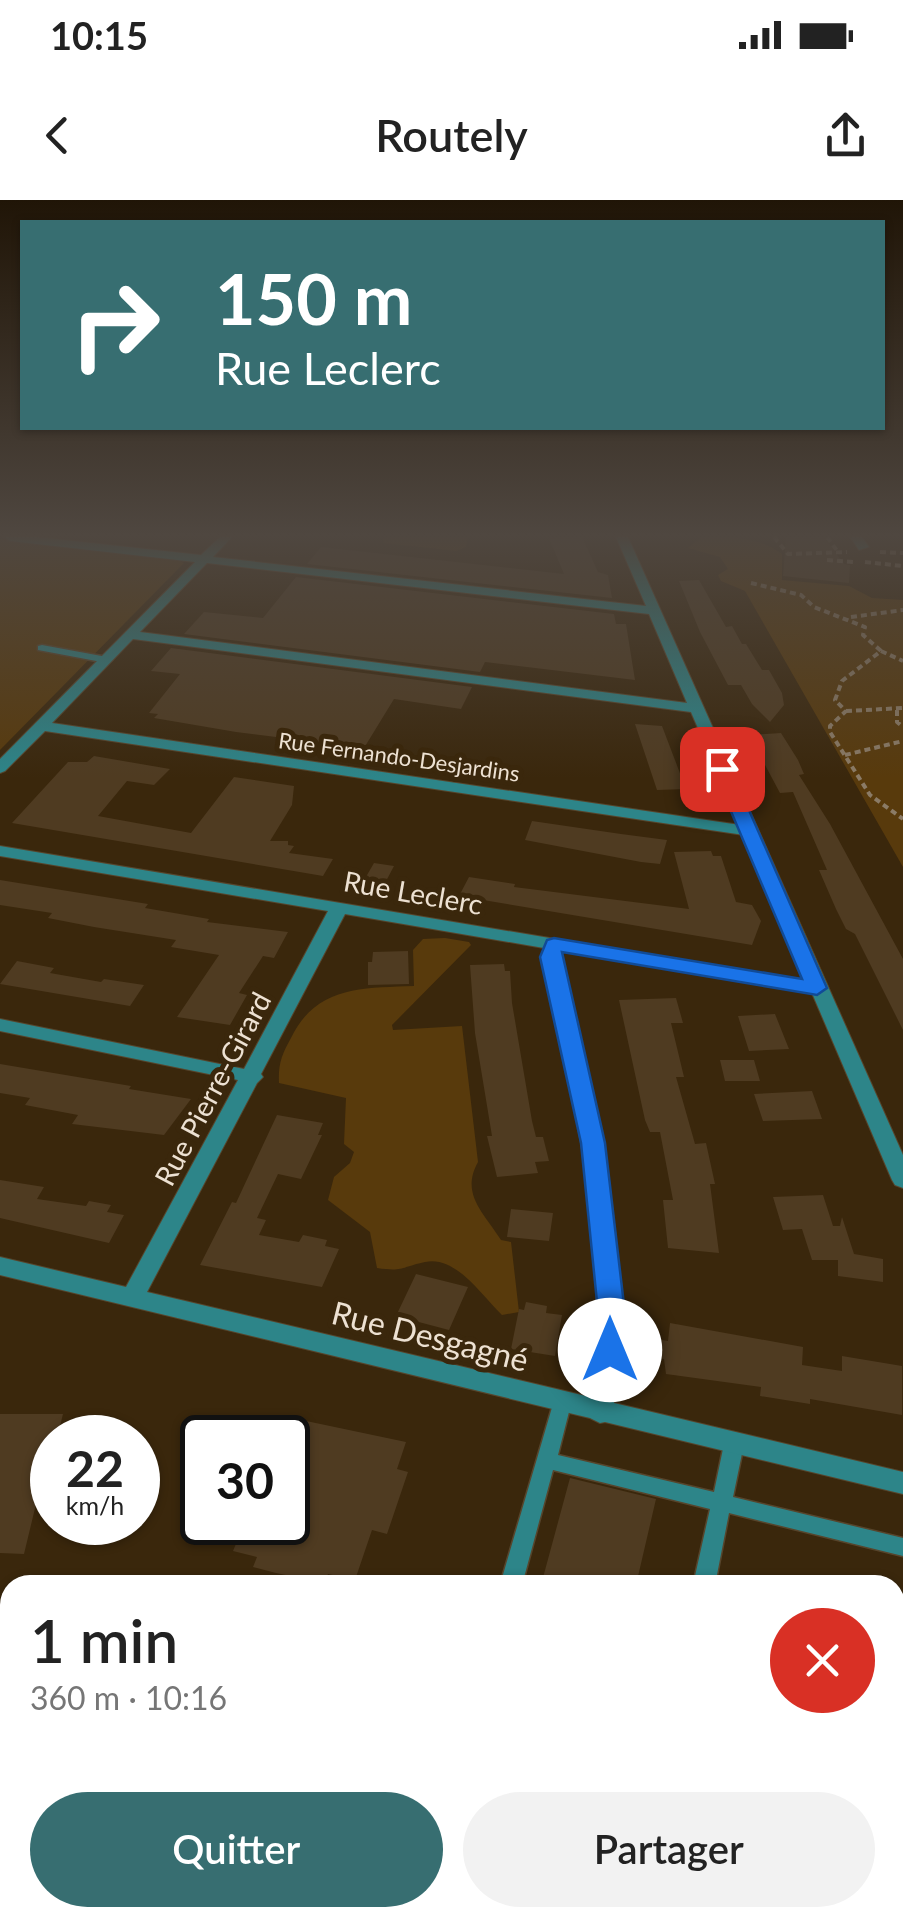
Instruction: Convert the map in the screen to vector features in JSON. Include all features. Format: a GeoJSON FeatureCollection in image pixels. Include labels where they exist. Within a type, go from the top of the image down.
{"type":"FeatureCollection","features":[{"type":"Feature","properties":{"kind":"street"},"geometry":{"type":"LineString","coordinates":[[0,768],[148,618]]}},
{"type":"Feature","properties":{"kind":"street"},"geometry":{"type":"LineString","coordinates":[[657,618],[903,1180]]}},
{"type":"Feature","properties":{"kind":"street"},"geometry":{"type":"LineString","coordinates":[[130,636],[694,708]]}},
{"type":"Feature","properties":{"kind":"street","name":"Rue Fernando-Desjardins"},"geometry":{"type":"LineString","coordinates":[[42,726],[749,831]]}},
{"type":"Feature","properties":{"kind":"street","name":"Rue Leclerc"},"geometry":{"type":"LineString","coordinates":[[0,851],[817,988]]}},
{"type":"Feature","properties":{"kind":"street","name":"Rue Pierre-Girard"},"geometry":{"type":"LineString","coordinates":[[134,1295],[253,1077],[338,908]]}},
{"type":"Feature","properties":{"kind":"street"},"geometry":{"type":"LineString","coordinates":[[554,944],[550,957],[593,1143],[613,1322],[600,1412]]}},
{"type":"Feature","properties":{"kind":"street"},"geometry":{"type":"LineString","coordinates":[[0,1025],[253,1077]]}},
{"type":"Feature","properties":{"kind":"street","name":"Rue Desgagné"},"geometry":{"type":"LineString","coordinates":[[0,1266],[134,1295],[562,1404],[903,1483]]}},
{"type":"Feature","properties":{"kind":"lane"},"geometry":{"type":"LineString","coordinates":[[42,648],[107,660]]}},
{"type":"Feature","properties":{"kind":"lane"},"geometry":{"type":"LineString","coordinates":[[514,1575],[562,1404]]}},
{"type":"Feature","properties":{"kind":"lane"},"geometry":{"type":"LineString","coordinates":[[706,1575],[734,1444]]}},
{"type":"Feature","properties":{"kind":"lane"},"geometry":{"type":"LineString","coordinates":[[546,1460],[903,1547]]}},
{"type":"Feature","properties":{"kind":"path"},"geometry":{"type":"LineString","coordinates":[[848,618],[865,627],[863,636],[881,651],[903,662]]}},
{"type":"Feature","properties":{"kind":"path"},"geometry":{"type":"LineString","coordinates":[[846,711],[835,700],[842,681],[881,651]]}},
{"type":"Feature","properties":{"kind":"path"},"geometry":{"type":"LineString","coordinates":[[903,727],[897,722],[900,709],[846,711],[830,726],[870,795],[903,819]]}},
{"type":"Feature","properties":{"kind":"path"},"geometry":{"type":"LineString","coordinates":[[845,755],[903,741]]}},
{"type":"Feature","properties":{"kind":"shaded area"},"geometry":{"type":"Polygon","coordinates":[[[0,618],[130,618],[0,750],[0,618]]]}},
{"type":"Feature","properties":{"kind":"shaded area"},"geometry":{"type":"Polygon","coordinates":[[[760,618],[903,618],[903,867],[760,618]]]}},
{"type":"Feature","properties":{"kind":"shaded area"},"geometry":{"type":"Polygon","coordinates":[[[445,938],[471,945],[392,1025],[393,1030],[462,1026],[478,1162],[473,1173],[473,1194],[501,1240],[511,1242],[519,1312],[502,1315],[468,1279],[447,1265],[436,1261],[398,1269],[377,1268],[370,1232],[328,1200],[334,1177],[350,1163],[354,1152],[344,1144],[346,1098],[279,1083],[285,1049],[313,1008],[342,993],[414,986],[413,950],[423,939],[445,938]]]}},
{"type":"Feature","properties":{"kind":"building"},"geometry":{"type":"Polygon","coordinates":[[[199,618],[615,618],[616,624],[626,624],[635,680],[485,662],[480,672],[184,634],[199,618]]]}},
{"type":"Feature","properties":{"kind":"building"},"geometry":{"type":"Polygon","coordinates":[[[694,618],[721,618],[726,627],[732,626],[762,670],[769,670],[784,705],[770,722],[752,704],[741,685],[728,685],[694,618]]]}},
{"type":"Feature","properties":{"kind":"building"},"geometry":{"type":"Polygon","coordinates":[[[171,648],[472,687],[461,709],[394,699],[364,748],[236,732],[154,718],[158,714],[149,713],[180,674],[151,671],[171,648]]]}},
{"type":"Feature","properties":{"kind":"building"},"geometry":{"type":"Polygon","coordinates":[[[635,724],[662,726],[686,789],[657,790],[635,724]]]}},
{"type":"Feature","properties":{"kind":"building"},"geometry":{"type":"Polygon","coordinates":[[[781,733],[804,774],[799,775],[903,959],[903,1030],[855,934],[846,929],[836,909],[819,870],[827,870],[793,792],[780,793],[749,735],[781,733]]]}},
{"type":"Feature","properties":{"kind":"building"},"geometry":{"type":"Polygon","coordinates":[[[94,756],[170,769],[154,785],[127,781],[98,816],[191,833],[234,777],[294,786],[292,805],[270,841],[288,841],[288,845],[294,846],[289,853],[333,859],[323,876],[12,823],[68,762],[87,762],[94,756]]]}},
{"type":"Feature","properties":{"kind":"building"},"geometry":{"type":"Polygon","coordinates":[[[532,821],[667,840],[660,864],[641,862],[525,840],[532,821]]]}},
{"type":"Feature","properties":{"kind":"building"},"geometry":{"type":"Polygon","coordinates":[[[711,851],[713,856],[721,856],[736,902],[752,905],[761,921],[752,945],[459,896],[469,877],[515,884],[514,887],[689,909],[674,852],[711,851]]]}},
{"type":"Feature","properties":{"kind":"building"},"geometry":{"type":"Polygon","coordinates":[[[374,863],[394,866],[384,885],[363,882],[374,863]]]}},
{"type":"Feature","properties":{"kind":"building"},"geometry":{"type":"Polygon","coordinates":[[[0,880],[148,904],[145,908],[209,919],[207,922],[288,932],[274,958],[263,956],[239,993],[247,995],[230,1025],[177,1017],[219,955],[171,947],[176,940],[48,918],[52,913],[0,905],[0,880]]]}},
{"type":"Feature","properties":{"kind":"building"},"geometry":{"type":"Polygon","coordinates":[[[408,951],[409,984],[368,985],[368,962],[372,962],[373,952],[408,951]]]}},
{"type":"Feature","properties":{"kind":"building"},"geometry":{"type":"Polygon","coordinates":[[[17,961],[54,968],[50,973],[144,985],[130,1006],[0,984],[17,961]]]}},
{"type":"Feature","properties":{"kind":"building"},"geometry":{"type":"Polygon","coordinates":[[[504,964],[505,971],[510,971],[532,1121],[536,1137],[543,1137],[549,1161],[535,1162],[538,1173],[497,1177],[487,1136],[492,1136],[475,1033],[470,965],[504,964]]]}},
{"type":"Feature","properties":{"kind":"building"},"geometry":{"type":"Polygon","coordinates":[[[676,998],[683,1023],[671,1023],[684,1077],[676,1077],[695,1144],[706,1143],[715,1184],[710,1184],[719,1253],[668,1248],[663,1200],[673,1200],[660,1132],[650,1132],[645,1120],[619,1000],[676,998]]]}},
{"type":"Feature","properties":{"kind":"building"},"geometry":{"type":"Polygon","coordinates":[[[775,1014],[789,1049],[749,1051],[738,1016],[775,1014]]]}},
{"type":"Feature","properties":{"kind":"building"},"geometry":{"type":"Polygon","coordinates":[[[720,1060],[754,1060],[760,1081],[725,1081],[720,1060]]]}},
{"type":"Feature","properties":{"kind":"building"},"geometry":{"type":"Polygon","coordinates":[[[0,1064],[191,1099],[164,1135],[72,1124],[78,1115],[25,1105],[30,1098],[0,1093],[0,1064]]]}},
{"type":"Feature","properties":{"kind":"building"},"geometry":{"type":"Polygon","coordinates":[[[812,1091],[822,1119],[763,1121],[754,1094],[812,1091]]]}},
{"type":"Feature","properties":{"kind":"building"},"geometry":{"type":"Polygon","coordinates":[[[277,1115],[323,1123],[318,1135],[322,1135],[301,1179],[278,1174],[257,1218],[266,1220],[259,1235],[299,1242],[303,1235],[327,1240],[325,1246],[339,1249],[322,1287],[200,1265],[232,1202],[236,1203],[277,1115]]]}},
{"type":"Feature","properties":{"kind":"building"},"geometry":{"type":"Polygon","coordinates":[[[0,1180],[44,1187],[37,1199],[86,1206],[89,1201],[111,1205],[107,1212],[124,1215],[109,1243],[0,1218],[0,1180]]]}},
{"type":"Feature","properties":{"kind":"building"},"geometry":{"type":"Polygon","coordinates":[[[823,1195],[833,1226],[840,1226],[842,1217],[854,1254],[883,1259],[883,1282],[838,1276],[838,1260],[812,1260],[802,1229],[783,1230],[773,1197],[823,1195]]]}},
{"type":"Feature","properties":{"kind":"building"},"geometry":{"type":"Polygon","coordinates":[[[511,1209],[553,1213],[549,1241],[507,1237],[511,1209]]]}},
{"type":"Feature","properties":{"kind":"building"},"geometry":{"type":"Polygon","coordinates":[[[416,1274],[468,1287],[449,1330],[396,1316],[416,1274]]]}},
{"type":"Feature","properties":{"kind":"building"},"geometry":{"type":"Polygon","coordinates":[[[526,1302],[547,1306],[546,1313],[562,1315],[555,1356],[511,1349],[519,1309],[524,1310],[526,1302]]]}},
{"type":"Feature","properties":{"kind":"building"},"geometry":{"type":"Polygon","coordinates":[[[670,1323],[803,1347],[802,1365],[842,1371],[842,1356],[902,1366],[902,1415],[810,1399],[810,1404],[760,1396],[761,1387],[666,1374],[664,1359],[659,1358],[662,1340],[668,1341],[670,1323]]]}},
{"type":"Feature","properties":{"kind":"building"},"geometry":{"type":"Polygon","coordinates":[[[0,1414],[63,1414],[30,1415],[30,1529],[24,1554],[0,1553],[0,1414]]]}},
{"type":"Feature","properties":{"kind":"building"},"geometry":{"type":"Polygon","coordinates":[[[310,1422],[406,1442],[397,1469],[408,1472],[387,1534],[372,1530],[357,1575],[286,1575],[253,1567],[257,1557],[233,1551],[235,1545],[310,1545],[310,1422]]]}},
{"type":"Feature","properties":{"kind":"building"},"geometry":{"type":"Polygon","coordinates":[[[570,1478],[656,1499],[638,1575],[544,1575],[570,1478]]]}},
{"type":"Feature","properties":{"kind":"route"},"geometry":{"type":"LineString","coordinates":[[610,1350],[613,1322],[593,1143],[550,957],[554,944],[817,988],[722,769]]}}]}
